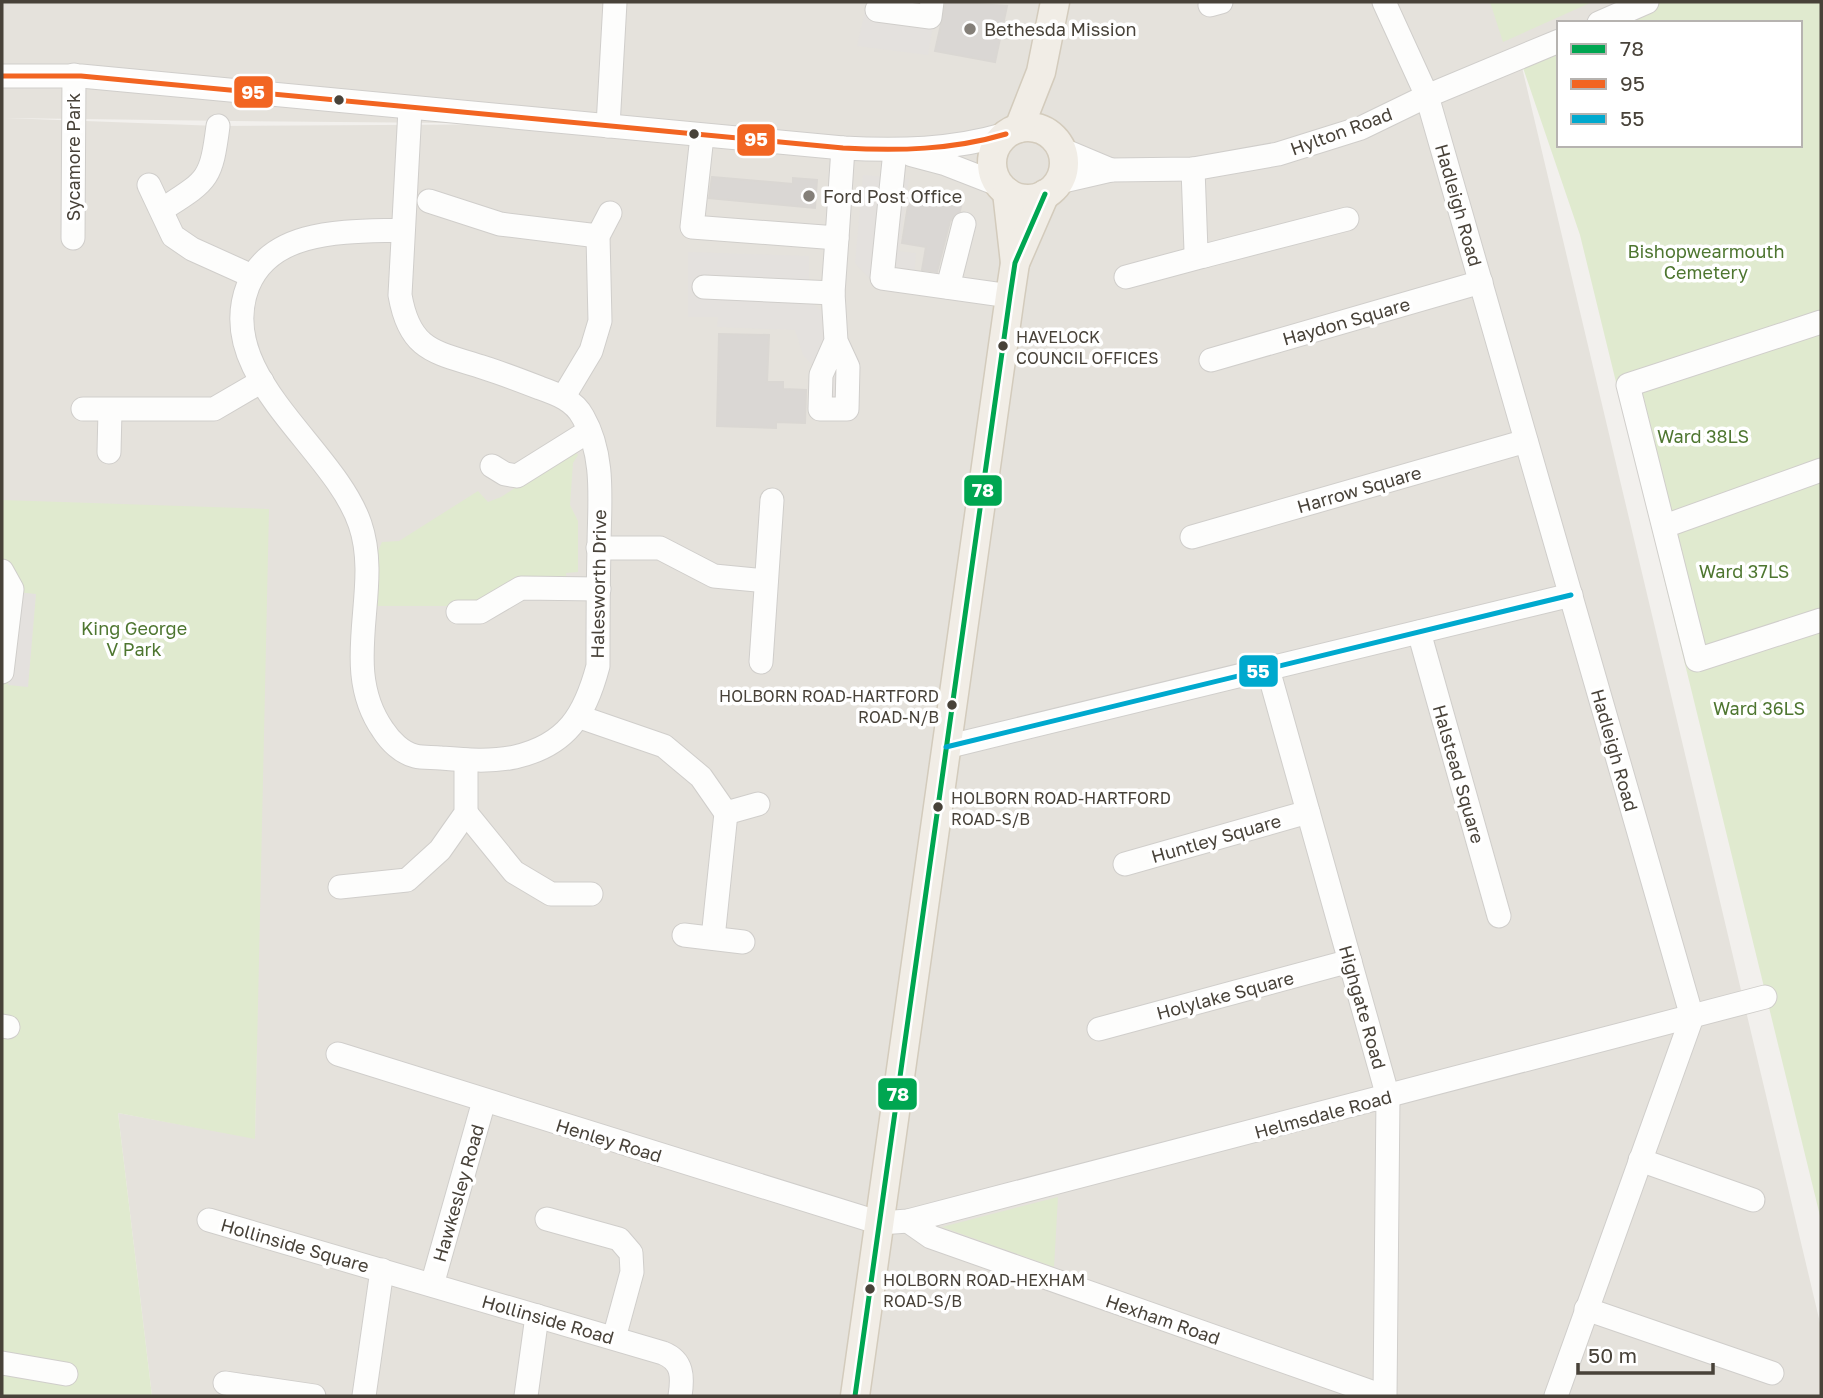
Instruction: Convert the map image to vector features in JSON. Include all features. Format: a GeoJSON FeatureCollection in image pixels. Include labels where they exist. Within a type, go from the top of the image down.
{"type":"FeatureCollection","features":[{"type":"Feature","properties":{"kind":"main road"},"geometry":{"type":"LineString","coordinates":[[1015,263],[1003,188],[993,172],[992,158],[997,145],[1012,131],[1041,72],[1055,2]]}},
{"type":"Feature","properties":{"kind":"main road"},"geometry":{"type":"LineString","coordinates":[[855,1396],[894,1222],[946,747],[1015,263],[1063,171],[1041,72]]}},
{"type":"Feature","properties":{"kind":"main road"},"geometry":{"type":"LineString","coordinates":[[1012,131],[1035,128],[1056,141]]}},
{"type":"Feature","properties":{"kind":"main road"},"geometry":{"type":"LineString","coordinates":[[1003,188],[1033,199],[1052,188]]}},
{"type":"Feature","properties":{"kind":"street"},"geometry":{"type":"LineString","coordinates":[[608,126],[615,2]]}},
{"type":"Feature","properties":{"kind":"street"},"geometry":{"type":"LineString","coordinates":[[877,10],[930,17],[932,2]]}},
{"type":"Feature","properties":{"kind":"street","name":"Hadleigh Road"},"geometry":{"type":"LineString","coordinates":[[1384,2],[1427,96],[1692,1017]]}},
{"type":"Feature","properties":{"kind":"street"},"geometry":{"type":"LineString","coordinates":[[1603,21],[1641,3]]}},
{"type":"Feature","properties":{"kind":"street","name":"Hylton Road"},"geometry":{"type":"LineString","coordinates":[[1052,188],[1111,170],[1194,169],[1278,154],[1361,128],[1427,96],[1557,42]]}},
{"type":"Feature","properties":{"kind":"street"},"geometry":{"type":"LineString","coordinates":[[2,76],[74,75],[843,148],[895,150],[969,145],[1012,131]]}},
{"type":"Feature","properties":{"kind":"street","name":"Sycamore Park"},"geometry":{"type":"LineString","coordinates":[[72,238],[74,75]]}},
{"type":"Feature","properties":{"kind":"street"},"geometry":{"type":"LineString","coordinates":[[410,109],[400,295],[404,317],[411,333],[425,347],[446,358],[483,367],[564,396],[591,351],[600,321],[598,236],[610,213]]}},
{"type":"Feature","properties":{"kind":"street"},"geometry":{"type":"LineString","coordinates":[[163,209],[203,183],[213,163],[218,126]]}},
{"type":"Feature","properties":{"kind":"street"},"geometry":{"type":"LineString","coordinates":[[702,136],[692,227],[837,238]]}},
{"type":"Feature","properties":{"kind":"street","name":"Hylton Road"},"geometry":{"type":"LineString","coordinates":[[1056,141],[1111,170]]}},
{"type":"Feature","properties":{"kind":"street"},"geometry":{"type":"LineString","coordinates":[[836,341],[833,293],[843,148]]}},
{"type":"Feature","properties":{"kind":"street"},"geometry":{"type":"LineString","coordinates":[[895,150],[946,164],[1003,188]]}},
{"type":"Feature","properties":{"kind":"street"},"geometry":{"type":"LineString","coordinates":[[895,150],[882,278],[1010,296]]}},
{"type":"Feature","properties":{"kind":"street"},"geometry":{"type":"LineString","coordinates":[[1194,169],[1196,251],[1204,256]]}},
{"type":"Feature","properties":{"kind":"street"},"geometry":{"type":"LineString","coordinates":[[149,185],[163,209],[173,236],[192,249],[252,276],[274,255],[298,241],[323,233],[402,230]]}},
{"type":"Feature","properties":{"kind":"street"},"geometry":{"type":"LineString","coordinates":[[429,201],[521,228],[598,236]]}},
{"type":"Feature","properties":{"kind":"street"},"geometry":{"type":"LineString","coordinates":[[1126,277],[1347,219]]}},
{"type":"Feature","properties":{"kind":"street"},"geometry":{"type":"LineString","coordinates":[[948,287],[964,224]]}},
{"type":"Feature","properties":{"kind":"street","name":"Halesworth Drive"},"geometry":{"type":"LineString","coordinates":[[252,276],[243,299],[240,330],[244,345],[262,381],[346,498],[360,524],[365,550],[362,667],[364,692],[377,721],[391,742],[413,756],[466,760],[504,759],[530,754],[558,740],[580,717],[598,666],[600,479],[583,415],[564,396]]}},
{"type":"Feature","properties":{"kind":"street","name":"Haydon Square"},"geometry":{"type":"LineString","coordinates":[[1211,360],[1481,282]]}},
{"type":"Feature","properties":{"kind":"street"},"geometry":{"type":"LineString","coordinates":[[704,287],[833,293]]}},
{"type":"Feature","properties":{"kind":"street"},"geometry":{"type":"LineString","coordinates":[[1821,322],[1628,385],[1697,660],[1821,620]]}},
{"type":"Feature","properties":{"kind":"street"},"geometry":{"type":"LineString","coordinates":[[83,409],[214,409],[262,381]]}},
{"type":"Feature","properties":{"kind":"street"},"geometry":{"type":"LineString","coordinates":[[109,452],[110,411]]}},
{"type":"Feature","properties":{"kind":"street"},"geometry":{"type":"LineString","coordinates":[[492,466],[505,474],[517,476],[589,431]]}},
{"type":"Feature","properties":{"kind":"street","name":"Harrow Square"},"geometry":{"type":"LineString","coordinates":[[1192,537],[1526,441]]}},
{"type":"Feature","properties":{"kind":"street"},"geometry":{"type":"LineString","coordinates":[[1665,526],[1821,470]]}},
{"type":"Feature","properties":{"kind":"street"},"geometry":{"type":"LineString","coordinates":[[761,662],[772,500]]}},
{"type":"Feature","properties":{"kind":"street"},"geometry":{"type":"LineString","coordinates":[[598,548],[660,548],[715,576],[766,581]]}},
{"type":"Feature","properties":{"kind":"street"},"geometry":{"type":"LineString","coordinates":[[2,571],[12,589],[2,672]]}},
{"type":"Feature","properties":{"kind":"street"},"geometry":{"type":"LineString","coordinates":[[458,611],[480,612],[521,588],[599,589]]}},
{"type":"Feature","properties":{"kind":"street"},"geometry":{"type":"LineString","coordinates":[[946,747],[1571,595]]}},
{"type":"Feature","properties":{"kind":"street","name":"Halstead Square"},"geometry":{"type":"LineString","coordinates":[[1419,632],[1499,916]]}},
{"type":"Feature","properties":{"kind":"street","name":"Highgate Road"},"geometry":{"type":"LineString","coordinates":[[1268,669],[1388,1097],[1384,1396]]}},
{"type":"Feature","properties":{"kind":"street"},"geometry":{"type":"LineString","coordinates":[[580,717],[664,746],[701,777],[726,813],[713,939]]}},
{"type":"Feature","properties":{"kind":"street"},"geometry":{"type":"LineString","coordinates":[[340,887],[407,880],[440,850],[466,813],[466,760]]}},
{"type":"Feature","properties":{"kind":"street"},"geometry":{"type":"LineString","coordinates":[[726,813],[758,804]]}},
{"type":"Feature","properties":{"kind":"street","name":"Huntley Square"},"geometry":{"type":"LineString","coordinates":[[1125,863],[1308,812]]}},
{"type":"Feature","properties":{"kind":"street"},"geometry":{"type":"LineString","coordinates":[[466,813],[514,872],[551,894],[591,894]]}},
{"type":"Feature","properties":{"kind":"street"},"geometry":{"type":"LineString","coordinates":[[684,934],[743,942]]}},
{"type":"Feature","properties":{"kind":"street","name":"Holylake Square"},"geometry":{"type":"LineString","coordinates":[[1099,1029],[1350,961]]}},
{"type":"Feature","properties":{"kind":"street","name":"Helmsdale Road"},"geometry":{"type":"LineString","coordinates":[[894,1222],[1388,1097],[1765,997]]}},
{"type":"Feature","properties":{"kind":"street"},"geometry":{"type":"LineString","coordinates":[[1556,1396],[1692,1017]]}},
{"type":"Feature","properties":{"kind":"street","name":"Henley Road"},"geometry":{"type":"LineString","coordinates":[[338,1054],[484,1101],[894,1222]]}},
{"type":"Feature","properties":{"kind":"street","name":"Hawkesley Road"},"geometry":{"type":"LineString","coordinates":[[432,1285],[484,1101]]}},
{"type":"Feature","properties":{"kind":"street"},"geometry":{"type":"LineString","coordinates":[[1640,1160],[1753,1200]]}},
{"type":"Feature","properties":{"kind":"street"},"geometry":{"type":"LineString","coordinates":[[547,1219],[619,1239],[631,1252],[632,1272],[614,1338]]}},
{"type":"Feature","properties":{"kind":"street","name":"Hollinside Square"},"geometry":{"type":"LineString","coordinates":[[209,1220],[382,1270]]}},
{"type":"Feature","properties":{"kind":"street","name":"Hexham Road"},"geometry":{"type":"LineString","coordinates":[[894,1222],[1384,1396]]}},
{"type":"Feature","properties":{"kind":"street"},"geometry":{"type":"LineString","coordinates":[[364,1396],[382,1270]]}},
{"type":"Feature","properties":{"kind":"street","name":"Hollinside Road"},"geometry":{"type":"LineString","coordinates":[[382,1270],[614,1338],[674,1359],[682,1377],[680,1396]]}},
{"type":"Feature","properties":{"kind":"street"},"geometry":{"type":"LineString","coordinates":[[1586,1309],[1772,1373]]}},
{"type":"Feature","properties":{"kind":"street"},"geometry":{"type":"LineString","coordinates":[[526,1396],[537,1316]]}},
{"type":"Feature","properties":{"kind":"street"},"geometry":{"type":"LineString","coordinates":[[2,1363],[66,1374]]}},
{"type":"Feature","properties":{"kind":"street"},"geometry":{"type":"LineString","coordinates":[[225,1383],[314,1396]]}},
{"type":"Feature","properties":{"kind":"shaded area"},"geometry":{"type":"Polygon","coordinates":[[[2,2],[1647,2],[1604,21],[1557,21],[1557,42],[1520,59],[1821,1327],[1821,1396],[152,1396],[118,1113],[255,1138],[258,963],[2,503],[2,2]],[[5,118],[218,126],[550,124],[5,118]]]}},
{"type":"Feature","properties":{"kind":"shaded area"},"geometry":{"type":"Polygon","coordinates":[[[867,2],[937,2],[928,55],[857,46],[867,2]]]}},
{"type":"Feature","properties":{"kind":"shaded area"},"geometry":{"type":"Polygon","coordinates":[[[863,175],[909,179],[899,251],[916,253],[913,293],[879,288],[855,263],[863,175]]]}},
{"type":"Feature","properties":{"kind":"shaded area"},"geometry":{"type":"Polygon","coordinates":[[[688,252],[809,256],[809,301],[843,328],[860,363],[856,419],[814,418],[815,368],[803,355],[795,330],[717,327],[718,317],[688,317],[688,252]]]}},
{"type":"Feature","properties":{"kind":"shaded area"},"geometry":{"type":"Polygon","coordinates":[[[17,592],[36,594],[28,687],[8,685],[17,592]]]}},
{"type":"Feature","properties":{"kind":"green space"},"geometry":{"type":"Polygon","coordinates":[[[1490,2],[1592,2],[1503,42],[1490,2]]]}},
{"type":"Feature","properties":{"kind":"green space","name":"Bishopwearmouth Cemetery"},"geometry":{"type":"Polygon","coordinates":[[[1647,2],[1821,2],[1821,1220],[1580,235],[1520,59],[1557,42],[1557,147],[1802,147],[1802,21],[1604,21],[1647,2]]]}},
{"type":"Feature","properties":{"kind":"green space"},"geometry":{"type":"Polygon","coordinates":[[[574,450],[578,455],[573,463],[570,505],[578,521],[578,572],[566,573],[567,583],[470,606],[374,606],[374,560],[382,542],[399,541],[478,491],[488,502],[501,497],[574,450]]]}},
{"type":"Feature","properties":{"kind":"green space","name":"King George V Park"},"geometry":{"type":"Polygon","coordinates":[[[2,500],[269,509],[255,1139],[118,1113],[152,1396],[2,1396],[2,500]]]}},
{"type":"Feature","properties":{"kind":"green space"},"geometry":{"type":"Polygon","coordinates":[[[1058,1197],[1054,1267],[942,1227],[1058,1197]]]}},
{"type":"Feature","properties":{"kind":"building","name":"Bethesda Mission"},"geometry":{"type":"Polygon","coordinates":[[[946,2],[1007,6],[995,62],[935,51],[946,2]]]}},
{"type":"Feature","properties":{"kind":"building"},"geometry":{"type":"Polygon","coordinates":[[[712,177],[793,184],[793,178],[817,180],[815,208],[709,198],[712,177]]]}},
{"type":"Feature","properties":{"kind":"building"},"geometry":{"type":"Polygon","coordinates":[[[910,193],[962,201],[960,211],[950,221],[937,272],[922,270],[926,247],[902,243],[910,193]]]}},
{"type":"Feature","properties":{"kind":"building"},"geometry":{"type":"Polygon","coordinates":[[[719,334],[769,335],[767,382],[783,382],[783,389],[806,390],[805,423],[776,422],[776,428],[717,426],[719,334]]]}},
{"type":"Feature","properties":{"kind":"transit line","name":"95"},"geometry":{"type":"LineString","coordinates":[[2,76],[81,76],[843,148],[925,148],[1006,134]]}},
{"type":"Feature","properties":{"kind":"transit line","name":"78"},"geometry":{"type":"LineString","coordinates":[[855,1396],[1015,263],[1045,194]]}},
{"type":"Feature","properties":{"kind":"transit line","name":"55"},"geometry":{"type":"LineString","coordinates":[[946,747],[1571,595]]}},
{"type":"Feature","properties":{"kind":"place","name":"Bethesda Mission"},"geometry":{"type":"Point","coordinates":[970,29]}},
{"type":"Feature","properties":{"kind":"place","name":"Ford Post Office"},"geometry":{"type":"Point","coordinates":[809,196]}},
{"type":"Feature","properties":{"kind":"place","name":"HAVELOCK COUNCIL OFFICES"},"geometry":{"type":"Point","coordinates":[1003,346]}},
{"type":"Feature","properties":{"kind":"place","name":"HOLBORN ROAD-HARTFORD ROAD-N/B"},"geometry":{"type":"Point","coordinates":[952,705]}},
{"type":"Feature","properties":{"kind":"place","name":"HOLBORN ROAD-HARTFORD ROAD-S/B"},"geometry":{"type":"Point","coordinates":[938,807]}},
{"type":"Feature","properties":{"kind":"place","name":"HOLBORN ROAD-HEXHAM ROAD-S/B"},"geometry":{"type":"Point","coordinates":[870,1289]}},
{"type":"Feature","properties":{"kind":"park label","name":"Ward 38LS"},"geometry":{"type":"Point","coordinates":[1703,436]}},
{"type":"Feature","properties":{"kind":"park label","name":"Ward 37LS"},"geometry":{"type":"Point","coordinates":[1744,571]}},
{"type":"Feature","properties":{"kind":"park label","name":"Ward 36LS"},"geometry":{"type":"Point","coordinates":[1759,708]}}]}
